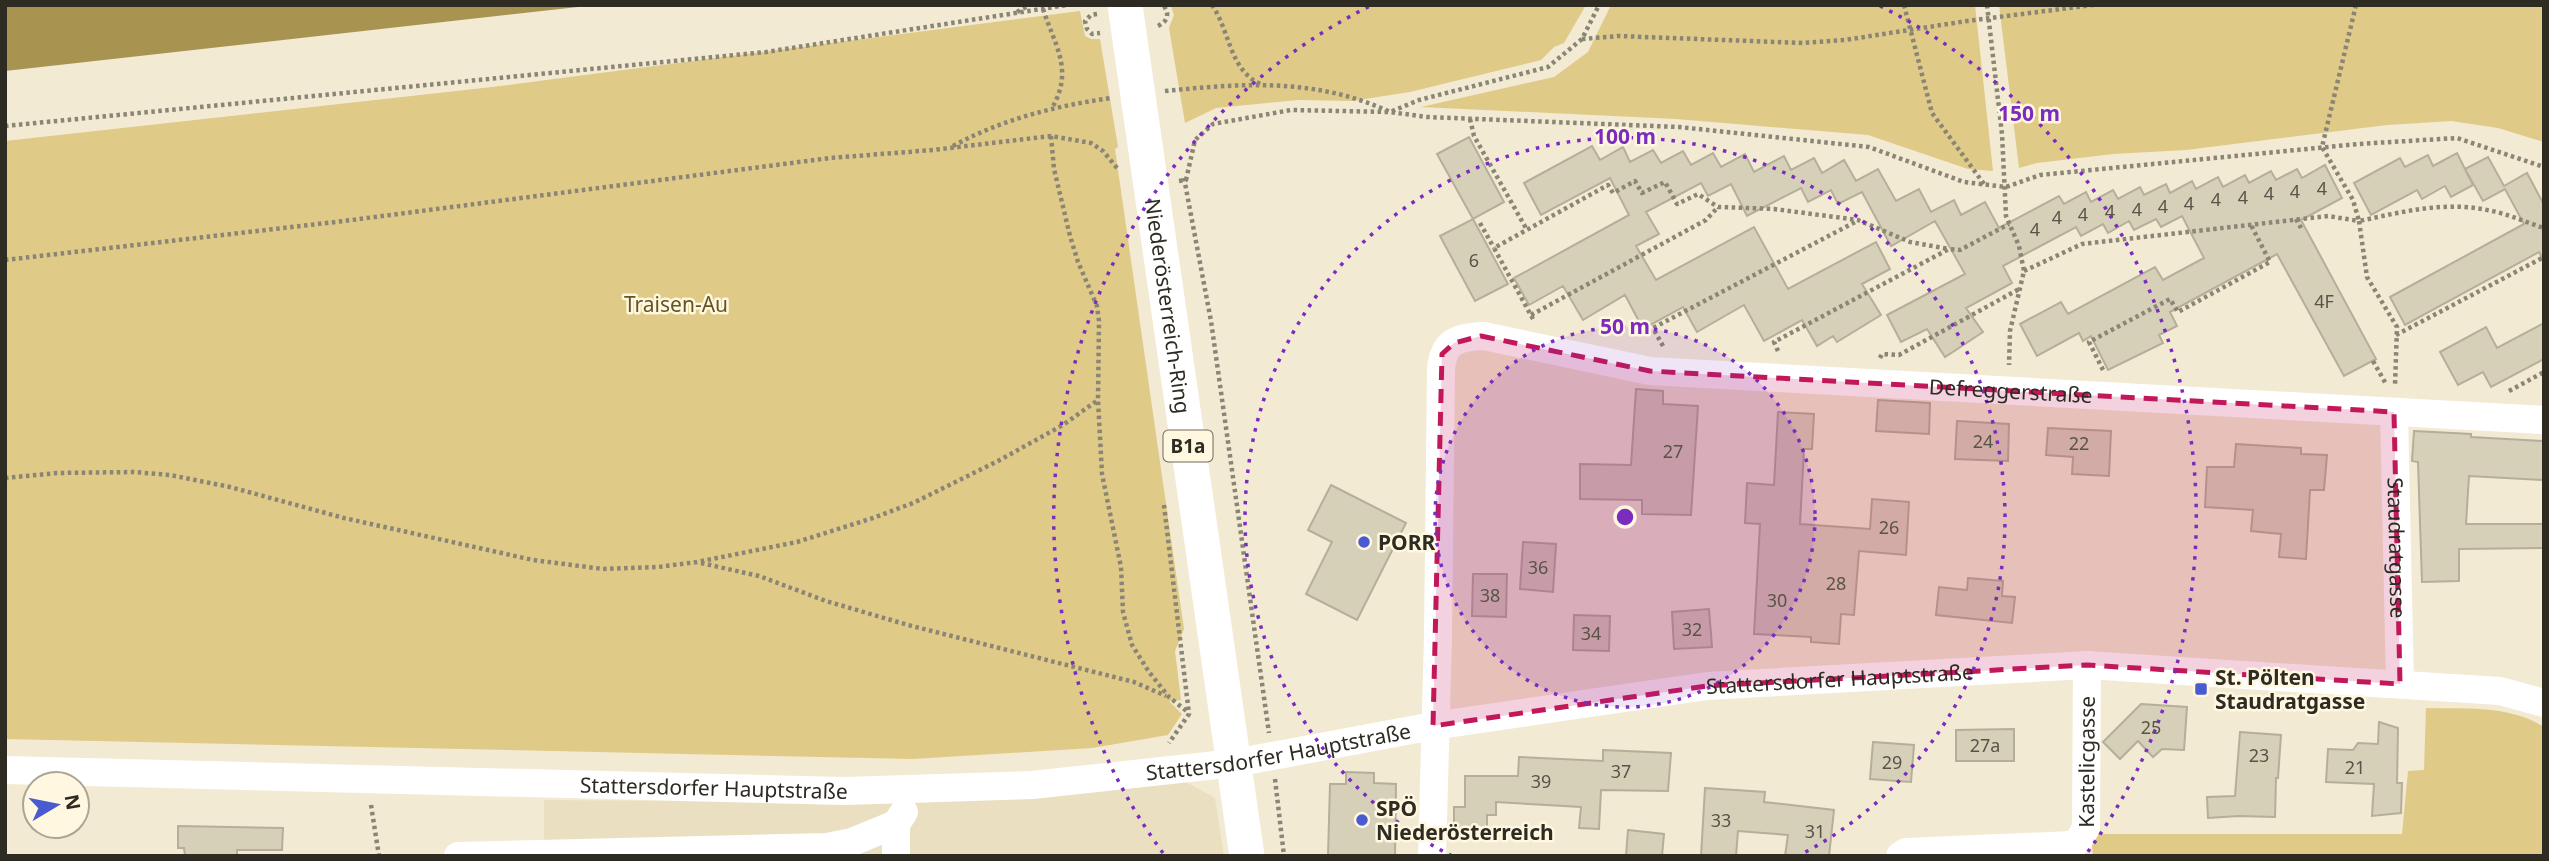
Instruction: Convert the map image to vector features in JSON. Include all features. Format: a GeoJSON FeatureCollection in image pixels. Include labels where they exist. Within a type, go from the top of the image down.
{"type":"FeatureCollection","features":[{"type":"Feature","properties":{"kind":"main road","name":"Niederösterreich-Ring"},"geometry":{"type":"LineString","coordinates":[[1120,19],[1143,129],[1247,856]]}},
{"type":"Feature","properties":{"kind":"street","name":"Defreggerstraße"},"geometry":{"type":"LineString","coordinates":[[1433,726],[1438,638],[1442,354],[1454,343],[1481,336],[1650,371],[2544,420]]}},
{"type":"Feature","properties":{"kind":"street","name":"Staudratgasse"},"geometry":{"type":"LineString","coordinates":[[2393,412],[2400,684]]}},
{"type":"Feature","properties":{"kind":"street","name":"Stattersdorfer Hauptstraße"},"geometry":{"type":"LineString","coordinates":[[5,770],[844,791],[1032,785],[1235,763],[1433,726],[1707,686],[2087,666],[2500,691],[2544,703]]}},
{"type":"Feature","properties":{"kind":"street","name":"Kastelicgasse"},"geometry":{"type":"LineString","coordinates":[[1900,856],[1906,852],[2073,845],[2079,840],[2086,828],[2087,666]]}},
{"type":"Feature","properties":{"kind":"street"},"geometry":{"type":"LineString","coordinates":[[1432,856],[1433,726]]}},
{"type":"Feature","properties":{"kind":"street"},"geometry":{"type":"LineString","coordinates":[[896,856],[896,824],[918,789]]}},
{"type":"Feature","properties":{"kind":"street"},"geometry":{"type":"LineString","coordinates":[[458,856],[827,847],[852,842],[896,824]]}},
{"type":"Feature","properties":{"kind":"path"},"geometry":{"type":"LineString","coordinates":[[1013,14],[1030,5]]}},
{"type":"Feature","properties":{"kind":"path"},"geometry":{"type":"LineString","coordinates":[[5,126],[766,52],[1066,5]]}},
{"type":"Feature","properties":{"kind":"path"},"geometry":{"type":"LineString","coordinates":[[1120,19],[1165,23],[1168,12],[1163,5]]}},
{"type":"Feature","properties":{"kind":"path"},"geometry":{"type":"LineString","coordinates":[[1212,5],[1223,21],[1237,64],[1250,79],[1261,85]]}},
{"type":"Feature","properties":{"kind":"path"},"geometry":{"type":"LineString","coordinates":[[1167,91],[1261,85],[1317,88],[1342,93],[1390,112],[1419,100],[1548,67],[1582,39],[1599,5]]}},
{"type":"Feature","properties":{"kind":"path"},"geometry":{"type":"LineString","coordinates":[[1904,5],[1932,113],[1984,185]]}},
{"type":"Feature","properties":{"kind":"path"},"geometry":{"type":"LineString","coordinates":[[1987,5],[2002,134],[2006,216],[2019,246],[2024,271],[2010,331],[2008,391]]}},
{"type":"Feature","properties":{"kind":"path"},"geometry":{"type":"LineString","coordinates":[[1582,39],[1618,36],[1803,43],[1845,40],[2093,5]]}},
{"type":"Feature","properties":{"kind":"path"},"geometry":{"type":"LineString","coordinates":[[2356,5],[2322,147],[2353,200],[2359,221],[2367,277],[2397,327],[2393,412]]}},
{"type":"Feature","properties":{"kind":"path"},"geometry":{"type":"LineString","coordinates":[[1043,9],[1062,60],[1063,77],[1059,96],[1052,109]]}},
{"type":"Feature","properties":{"kind":"path"},"geometry":{"type":"LineString","coordinates":[[949,148],[993,126],[1031,113],[1111,98]]}},
{"type":"Feature","properties":{"kind":"path"},"geometry":{"type":"LineString","coordinates":[[1284,856],[1211,321],[1186,180],[1195,140],[1213,124],[1291,110],[1390,112],[1427,117],[1679,127],[1869,147],[1964,182],[2006,187],[2040,176],[2322,147],[2457,138],[2544,167]]}},
{"type":"Feature","properties":{"kind":"path"},"geometry":{"type":"LineString","coordinates":[[1470,119],[1474,136],[1527,230]]}},
{"type":"Feature","properties":{"kind":"path"},"geometry":{"type":"LineString","coordinates":[[1051,136],[1054,169],[1070,236],[1097,306],[1102,474],[1121,567],[1123,612],[1132,645],[1149,672],[1169,697],[1189,714],[1170,743],[1156,745]]}},
{"type":"Feature","properties":{"kind":"path"},"geometry":{"type":"LineString","coordinates":[[5,260],[344,221],[830,158],[1051,136],[1091,143],[1103,150],[1118,169]]}},
{"type":"Feature","properties":{"kind":"path"},"geometry":{"type":"LineString","coordinates":[[1177,174],[1186,180]]}},
{"type":"Feature","properties":{"kind":"path"},"geometry":{"type":"LineString","coordinates":[[1494,248],[1608,185],[1613,193],[1636,181],[1642,193],[1665,182],[1677,204],[1698,194],[1718,207],[1774,209],[1858,220],[1910,242],[1949,249],[1960,250],[2010,224]]}},
{"type":"Feature","properties":{"kind":"path"},"geometry":{"type":"LineString","coordinates":[[2024,271],[2082,244],[2328,216],[2359,221],[2426,207],[2456,206],[2488,210],[2544,228]]}},
{"type":"Feature","properties":{"kind":"path"},"geometry":{"type":"LineString","coordinates":[[1531,315],[1706,220],[1718,207]]}},
{"type":"Feature","properties":{"kind":"path"},"geometry":{"type":"LineString","coordinates":[[2296,219],[2301,228]]}},
{"type":"Feature","properties":{"kind":"path"},"geometry":{"type":"LineString","coordinates":[[1664,349],[1653,328],[1858,220]]}},
{"type":"Feature","properties":{"kind":"path"},"geometry":{"type":"LineString","coordinates":[[1480,223],[1533,319],[1542,320]]}},
{"type":"Feature","properties":{"kind":"path"},"geometry":{"type":"LineString","coordinates":[[2106,377],[2089,342],[2171,299],[2178,312],[2270,262],[2251,225]]}},
{"type":"Feature","properties":{"kind":"path"},"geometry":{"type":"LineString","coordinates":[[1780,356],[1774,342],[1949,249]]}},
{"type":"Feature","properties":{"kind":"path"},"geometry":{"type":"LineString","coordinates":[[2396,335],[2544,257]]}},
{"type":"Feature","properties":{"kind":"path"},"geometry":{"type":"LineString","coordinates":[[1878,362],[1882,354],[1899,355],[2021,288]]}},
{"type":"Feature","properties":{"kind":"path"},"geometry":{"type":"LineString","coordinates":[[2373,360],[2386,384],[2395,384]]}},
{"type":"Feature","properties":{"kind":"path"},"geometry":{"type":"LineString","coordinates":[[2503,394],[2544,372]]}},
{"type":"Feature","properties":{"kind":"path"},"geometry":{"type":"LineString","coordinates":[[5,478],[57,473],[134,472],[170,475],[230,487],[344,518],[533,560],[603,569],[697,562],[797,542],[913,503],[1063,425],[1098,400]]}},
{"type":"Feature","properties":{"kind":"path"},"geometry":{"type":"LineString","coordinates":[[697,562],[759,576],[826,601],[908,625],[1134,682],[1169,697]]}},
{"type":"Feature","properties":{"kind":"path"},"geometry":{"type":"LineString","coordinates":[[369,779],[379,856]]}},
{"type":"Feature","properties":{"kind":"highlighted area"},"geometry":{"type":"Polygon","coordinates":[[[1481,336],[1650,371],[2394,412],[2400,684],[2087,665],[1707,686],[1433,726],[1442,354],[1454,343],[1481,336]]]}},
{"type":"Feature","properties":{"kind":"shaded area"},"geometry":{"type":"Polygon","coordinates":[[[5,5],[596,5],[5,71],[5,5]]]}},
{"type":"Feature","properties":{"kind":"shaded area"},"geometry":{"type":"Polygon","coordinates":[[[1186,782],[1215,798],[1224,856],[544,856],[544,800],[920,803],[1186,782]]]}},
{"type":"Feature","properties":{"kind":"green space"},"geometry":{"type":"Polygon","coordinates":[[[1586,5],[1564,43],[1554,47],[1541,60],[1410,92],[1352,101],[1298,100],[1216,108],[1185,123],[1169,28],[1174,15],[1171,6],[1586,5]]]}},
{"type":"Feature","properties":{"kind":"green space"},"geometry":{"type":"Polygon","coordinates":[[[1611,5],[1975,5],[1993,171],[1968,169],[1868,135],[1676,119],[1421,107],[1554,77],[1588,52],[1611,5]]]}},
{"type":"Feature","properties":{"kind":"green space"},"geometry":{"type":"Polygon","coordinates":[[[1999,5],[2544,5],[2544,142],[2498,128],[2451,121],[2387,125],[2186,150],[2113,154],[2037,163],[2019,168],[1999,5]]]}},
{"type":"Feature","properties":{"kind":"green space","name":"Traisen-Au"},"geometry":{"type":"Polygon","coordinates":[[[1080,11],[1085,36],[1100,39],[1118,147],[1115,149],[1184,629],[1175,651],[1181,700],[1169,701],[1182,714],[1168,735],[1092,748],[913,759],[5,739],[5,141],[492,87],[1080,11]]]}},
{"type":"Feature","properties":{"kind":"green space"},"geometry":{"type":"Polygon","coordinates":[[[2426,708],[2502,712],[2531,720],[2544,727],[2544,856],[2093,856],[2091,834],[2402,834],[2408,771],[2424,770],[2426,708]]]}},
{"type":"Feature","properties":{"kind":"building"},"geometry":{"type":"Polygon","coordinates":[[[1469,137],[1504,202],[1473,219],[1437,154],[1469,137]]]}},
{"type":"Feature","properties":{"kind":"building"},"geometry":{"type":"Polygon","coordinates":[[[1592,146],[1600,160],[1623,147],[1630,162],[1653,150],[1661,163],[1683,151],[1691,165],[1713,153],[1721,167],[1745,154],[1754,172],[1784,156],[1791,170],[1814,158],[1822,173],[1844,160],[1856,181],[1878,169],[1896,201],[1919,189],[1931,212],[1954,200],[1961,215],[1985,202],[1999,228],[2059,196],[2064,204],[2086,192],[2091,202],[2113,190],[2118,199],[2140,187],[2144,195],[2166,184],[2170,193],[2192,181],[2196,189],[2218,177],[2223,187],[2245,175],[2249,183],[2271,171],[2276,180],[2297,169],[2302,178],[2325,165],[2342,198],[2301,220],[2376,359],[2344,376],[2277,254],[2170,312],[2177,326],[2159,335],[2163,343],[2108,370],[2091,336],[2083,341],[2079,333],[2037,356],[2020,324],[2061,302],[2068,314],[2155,267],[2163,280],[2204,258],[2182,216],[2161,227],[2156,219],[2134,230],[2129,221],[2108,233],[2103,224],[2081,236],[2076,227],[2003,266],[2012,283],[1966,308],[1983,332],[1945,357],[1927,329],[1901,342],[1887,315],[1965,274],[1935,221],[1891,246],[1862,192],[1838,204],[1831,190],[1808,202],[1801,188],[1747,216],[1731,184],[1708,196],[1701,183],[1646,212],[1659,234],[1636,246],[1656,280],[1754,227],[1788,289],[1876,242],[1890,269],[1862,284],[1881,315],[1837,342],[1833,336],[1817,346],[1802,320],[1764,341],[1744,305],[1697,332],[1683,307],[1643,329],[1625,295],[1583,320],[1563,286],[1529,305],[1514,278],[1629,215],[1610,178],[1541,215],[1524,183],[1592,146]]]}},
{"type":"Feature","properties":{"kind":"building"},"geometry":{"type":"Polygon","coordinates":[[[2457,153],[2473,185],[2451,197],[2445,186],[2422,199],[2417,190],[2371,215],[2354,183],[2400,158],[2405,167],[2428,155],[2433,166],[2457,153]]]}},
{"type":"Feature","properties":{"kind":"building"},"geometry":{"type":"Polygon","coordinates":[[[2488,157],[2504,186],[2527,173],[2544,205],[2544,261],[2539,252],[2405,325],[2390,297],[2524,224],[2505,189],[2483,201],[2465,169],[2488,157]]]}},
{"type":"Feature","properties":{"kind":"building"},"geometry":{"type":"Polygon","coordinates":[[[1473,219],[1508,284],[1475,301],[1440,236],[1473,219]]]}},
{"type":"Feature","properties":{"kind":"building"},"geometry":{"type":"Polygon","coordinates":[[[2544,323],[2544,359],[2491,387],[2483,372],[2458,385],[2440,352],[2486,327],[2497,348],[2544,323]]]}},
{"type":"Feature","properties":{"kind":"building"},"geometry":{"type":"Polygon","coordinates":[[[1636,389],[1663,391],[1663,404],[1698,406],[1691,515],[1642,514],[1642,500],[1580,499],[1580,464],[1631,465],[1636,389]]]}},
{"type":"Feature","properties":{"kind":"building"},"geometry":{"type":"Polygon","coordinates":[[[1878,400],[1930,403],[1929,434],[1876,431],[1878,400]]]}},
{"type":"Feature","properties":{"kind":"building"},"geometry":{"type":"Polygon","coordinates":[[[1778,412],[1814,414],[1812,449],[1804,449],[1800,524],[1870,529],[1872,499],[1909,502],[1906,555],[1859,551],[1854,615],[1841,614],[1839,644],[1811,642],[1811,637],[1754,634],[1760,524],[1745,523],[1747,483],[1774,485],[1778,412]]]}},
{"type":"Feature","properties":{"kind":"building"},"geometry":{"type":"Polygon","coordinates":[[[1957,421],[2009,424],[2008,461],[1955,459],[1957,421]]]}},
{"type":"Feature","properties":{"kind":"building"},"geometry":{"type":"Polygon","coordinates":[[[2048,428],[2111,431],[2109,476],[2072,474],[2073,457],[2046,455],[2048,428]]]}},
{"type":"Feature","properties":{"kind":"building"},"geometry":{"type":"Polygon","coordinates":[[[2414,431],[2544,441],[2544,480],[2469,476],[2466,524],[2544,524],[2544,548],[2459,549],[2459,581],[2422,582],[2418,462],[2412,461],[2414,431]]]}},
{"type":"Feature","properties":{"kind":"building"},"geometry":{"type":"Polygon","coordinates":[[[2236,444],[2301,448],[2301,454],[2327,455],[2324,490],[2310,490],[2306,559],[2279,557],[2281,534],[2251,531],[2253,510],[2205,507],[2207,467],[2234,467],[2236,444]]]}},
{"type":"Feature","properties":{"kind":"building","name":"PORR"},"geometry":{"type":"Polygon","coordinates":[[[1331,485],[1406,523],[1357,620],[1306,594],[1332,542],[1308,530],[1331,485]]]}},
{"type":"Feature","properties":{"kind":"building"},"geometry":{"type":"Polygon","coordinates":[[[1523,542],[1556,544],[1553,592],[1520,589],[1523,542]]]}},
{"type":"Feature","properties":{"kind":"building"},"geometry":{"type":"Polygon","coordinates":[[[1473,574],[1507,574],[1506,617],[1472,616],[1473,574]]]}},
{"type":"Feature","properties":{"kind":"building"},"geometry":{"type":"Polygon","coordinates":[[[1968,578],[2003,581],[2002,596],[2015,597],[2012,623],[1936,615],[1939,587],[1967,590],[1968,578]]]}},
{"type":"Feature","properties":{"kind":"building"},"geometry":{"type":"Polygon","coordinates":[[[1709,609],[1712,647],[1674,649],[1672,612],[1709,609]]]}},
{"type":"Feature","properties":{"kind":"building"},"geometry":{"type":"Polygon","coordinates":[[[1574,615],[1610,616],[1609,651],[1573,650],[1574,615]]]}},
{"type":"Feature","properties":{"kind":"building"},"geometry":{"type":"Polygon","coordinates":[[[2141,704],[2187,707],[2184,750],[2162,749],[2153,757],[2138,741],[2120,759],[2103,742],[2141,704]]]}},
{"type":"Feature","properties":{"kind":"building"},"geometry":{"type":"Polygon","coordinates":[[[2379,722],[2398,728],[2397,783],[2402,783],[2401,813],[2372,816],[2374,784],[2326,782],[2328,749],[2353,750],[2358,743],[2378,744],[2379,722]]]}},
{"type":"Feature","properties":{"kind":"building"},"geometry":{"type":"Polygon","coordinates":[[[2014,729],[2014,761],[1956,761],[1956,730],[2014,729]]]}},
{"type":"Feature","properties":{"kind":"building"},"geometry":{"type":"Polygon","coordinates":[[[2240,732],[2281,735],[2275,817],[2208,818],[2207,797],[2235,796],[2240,732]]]}},
{"type":"Feature","properties":{"kind":"building"},"geometry":{"type":"Polygon","coordinates":[[[1873,742],[1914,745],[1911,782],[1870,779],[1873,742]]]}},
{"type":"Feature","properties":{"kind":"building"},"geometry":{"type":"Polygon","coordinates":[[[1603,750],[1671,753],[1668,791],[1601,790],[1599,829],[1579,828],[1581,807],[1496,802],[1496,815],[1487,815],[1487,835],[1454,834],[1454,807],[1465,807],[1465,776],[1518,776],[1519,757],[1603,761],[1603,750]]]}},
{"type":"Feature","properties":{"kind":"building","name":"SPÖ Niederösterreich"},"geometry":{"type":"Polygon","coordinates":[[[1346,772],[1374,773],[1374,783],[1396,784],[1395,856],[1328,856],[1330,784],[1346,784],[1346,772]]]}},
{"type":"Feature","properties":{"kind":"building"},"geometry":{"type":"Polygon","coordinates":[[[1705,788],[1765,792],[1764,802],[1834,810],[1829,856],[1785,856],[1788,835],[1738,831],[1736,856],[1701,856],[1705,788]]]}},
{"type":"Feature","properties":{"kind":"building"},"geometry":{"type":"Polygon","coordinates":[[[178,826],[283,828],[282,850],[237,850],[237,856],[185,856],[184,848],[178,848],[178,826]]]}},
{"type":"Feature","properties":{"kind":"building"},"geometry":{"type":"Polygon","coordinates":[[[1628,830],[1664,834],[1662,856],[1626,856],[1628,830]]]}},
{"type":"Feature","properties":{"kind":"place","name":"PORR"},"geometry":{"type":"Point","coordinates":[1364,542]}},
{"type":"Feature","properties":{"kind":"place","name":"St. Pölten Staudratgasse"},"geometry":{"type":"Point","coordinates":[2201,689]}},
{"type":"Feature","properties":{"kind":"place","name":"SPÖ Niederösterreich"},"geometry":{"type":"Point","coordinates":[1362,820]}}]}
